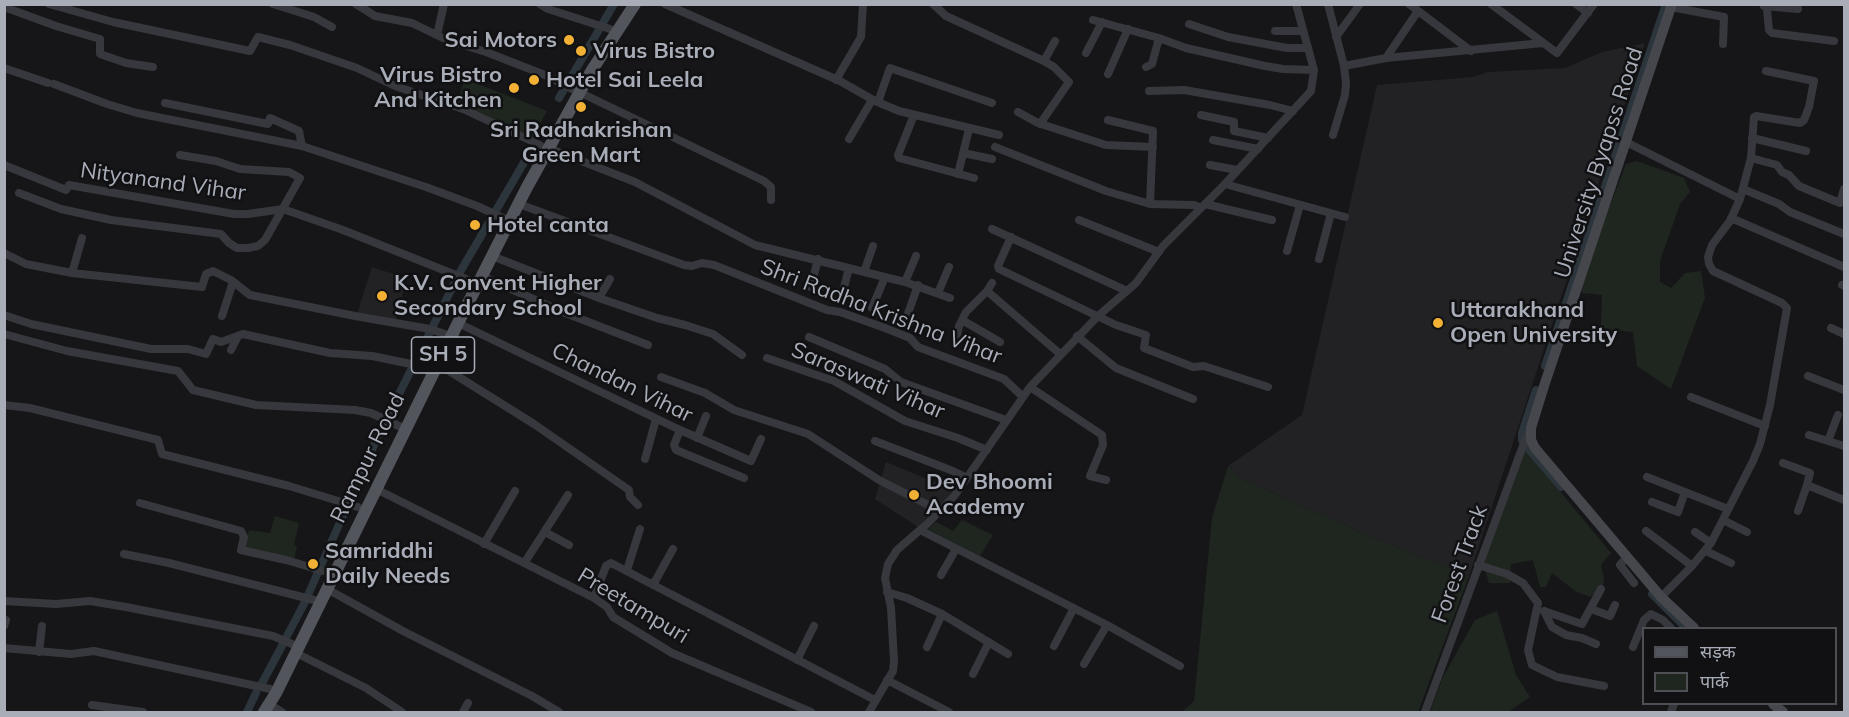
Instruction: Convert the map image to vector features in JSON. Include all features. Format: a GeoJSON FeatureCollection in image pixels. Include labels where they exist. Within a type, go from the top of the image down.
{"type":"FeatureCollection","features":[{"type":"Feature","properties":{"kind":"main road"},"geometry":{"type":"LineString","coordinates":[[571,88],[604,27],[626,4]]}},
{"type":"Feature","properties":{"kind":"main road","name":"Rampur Road"},"geometry":{"type":"LineString","coordinates":[[265,710],[294,648],[327,589],[376,489],[416,399],[438,364],[458,323],[467,277],[492,256],[519,204],[571,88],[635,4]]}},
{"type":"Feature","properties":{"kind":"main road","name":"University Byapss Road"},"geometry":{"type":"LineString","coordinates":[[1531,428],[1671,6]]}},
{"type":"Feature","properties":{"kind":"main road"},"geometry":{"type":"LineString","coordinates":[[265,710],[270,689],[294,648],[314,600],[322,571],[391,422],[416,399],[418,367],[467,277],[497,215],[544,147]]}},
{"type":"Feature","properties":{"kind":"main road"},"geometry":{"type":"LineString","coordinates":[[1531,428],[1531,440],[1535,448],[1625,560],[1688,626]]}},
{"type":"Feature","properties":{"kind":"street"},"geometry":{"type":"LineString","coordinates":[[49,4],[113,22],[250,51],[258,37],[290,45],[357,68],[395,86],[463,109],[544,147],[635,182],[755,245],[918,285],[950,298]]}},
{"type":"Feature","properties":{"kind":"street"},"geometry":{"type":"LineString","coordinates":[[273,4],[315,17],[332,27]]}},
{"type":"Feature","properties":{"kind":"street"},"geometry":{"type":"LineString","coordinates":[[356,4],[375,16],[412,23],[571,88],[764,181],[771,187],[771,200]]}},
{"type":"Feature","properties":{"kind":"street"},"geometry":{"type":"LineString","coordinates":[[437,35],[444,4]]}},
{"type":"Feature","properties":{"kind":"street"},"geometry":{"type":"LineString","coordinates":[[540,4],[548,9],[604,27]]}},
{"type":"Feature","properties":{"kind":"street"},"geometry":{"type":"LineString","coordinates":[[665,4],[836,80],[875,101],[914,115],[999,135]]}},
{"type":"Feature","properties":{"kind":"street"},"geometry":{"type":"LineString","coordinates":[[836,80],[861,37],[863,4]]}},
{"type":"Feature","properties":{"kind":"street"},"geometry":{"type":"LineString","coordinates":[[933,4],[946,16],[1044,61],[1054,67],[1069,82],[1040,124]]}},
{"type":"Feature","properties":{"kind":"street"},"geometry":{"type":"LineString","coordinates":[[868,712],[892,671],[894,661],[891,608],[885,578],[888,564],[897,550],[940,511],[967,478],[1030,387],[1077,336],[1136,283],[1159,252],[1311,91],[1314,70],[1296,4]]}},
{"type":"Feature","properties":{"kind":"street"},"geometry":{"type":"LineString","coordinates":[[1328,4],[1344,66],[1345,94],[1333,135]]}},
{"type":"Feature","properties":{"kind":"street"},"geometry":{"type":"LineString","coordinates":[[1336,38],[1360,4]]}},
{"type":"Feature","properties":{"kind":"street"},"geometry":{"type":"LineString","coordinates":[[1409,4],[1471,51]]}},
{"type":"Feature","properties":{"kind":"street"},"geometry":{"type":"LineString","coordinates":[[1491,4],[1557,53],[1594,4]]}},
{"type":"Feature","properties":{"kind":"street"},"geometry":{"type":"LineString","coordinates":[[1576,4],[1588,13]]}},
{"type":"Feature","properties":{"kind":"street"},"geometry":{"type":"LineString","coordinates":[[1764,5],[1798,9]]}},
{"type":"Feature","properties":{"kind":"street"},"geometry":{"type":"LineString","coordinates":[[1764,5],[1767,9],[1769,30],[1772,33],[1834,41]]}},
{"type":"Feature","properties":{"kind":"street"},"geometry":{"type":"LineString","coordinates":[[1671,6],[1724,17],[1723,44]]}},
{"type":"Feature","properties":{"kind":"street"},"geometry":{"type":"LineString","coordinates":[[4,7],[100,39],[100,54],[126,63],[153,67]]}},
{"type":"Feature","properties":{"kind":"street"},"geometry":{"type":"LineString","coordinates":[[1386,58],[1418,11]]}},
{"type":"Feature","properties":{"kind":"street"},"geometry":{"type":"LineString","coordinates":[[1093,20],[1186,48],[1265,66],[1314,70]]}},
{"type":"Feature","properties":{"kind":"street"},"geometry":{"type":"LineString","coordinates":[[1086,53],[1102,22]]}},
{"type":"Feature","properties":{"kind":"street"},"geometry":{"type":"LineString","coordinates":[[1189,24],[1228,37],[1287,48],[1308,48]]}},
{"type":"Feature","properties":{"kind":"street"},"geometry":{"type":"LineString","coordinates":[[1108,74],[1128,30]]}},
{"type":"Feature","properties":{"kind":"street"},"geometry":{"type":"LineString","coordinates":[[1275,31],[1303,31]]}},
{"type":"Feature","properties":{"kind":"street"},"geometry":{"type":"LineString","coordinates":[[1146,67],[1152,64],[1159,38]]}},
{"type":"Feature","properties":{"kind":"street"},"geometry":{"type":"LineString","coordinates":[[1044,61],[1055,41]]}},
{"type":"Feature","properties":{"kind":"street"},"geometry":{"type":"LineString","coordinates":[[1344,66],[1386,58],[1543,43]]}},
{"type":"Feature","properties":{"kind":"street"},"geometry":{"type":"LineString","coordinates":[[4,68],[137,113],[302,146],[426,187],[497,215]]}},
{"type":"Feature","properties":{"kind":"street"},"geometry":{"type":"LineString","coordinates":[[849,139],[875,101],[890,68],[992,103]]}},
{"type":"Feature","properties":{"kind":"street"},"geometry":{"type":"LineString","coordinates":[[1661,597],[1711,543],[1753,461],[1765,426],[1787,308],[1782,303],[1713,271],[1709,264],[1709,251],[1731,218],[1740,199],[1751,158],[1754,117],[1803,122],[1809,107],[1814,83],[1812,80],[1766,71]]}},
{"type":"Feature","properties":{"kind":"street"},"geometry":{"type":"LineString","coordinates":[[1149,91],[1184,90],[1293,111]]}},
{"type":"Feature","properties":{"kind":"street"},"geometry":{"type":"LineString","coordinates":[[165,103],[268,124],[270,118],[299,131],[302,146]]}},
{"type":"Feature","properties":{"kind":"street"},"geometry":{"type":"LineString","coordinates":[[1018,112],[1040,124],[1106,145],[1153,147]]}},
{"type":"Feature","properties":{"kind":"street"},"geometry":{"type":"LineString","coordinates":[[914,115],[898,157],[974,178]]}},
{"type":"Feature","properties":{"kind":"street"},"geometry":{"type":"LineString","coordinates":[[1201,115],[1234,122],[1234,131],[1268,138]]}},
{"type":"Feature","properties":{"kind":"street"},"geometry":{"type":"LineString","coordinates":[[1108,120],[1153,131],[1150,204]]}},
{"type":"Feature","properties":{"kind":"street"},"geometry":{"type":"LineString","coordinates":[[958,174],[969,129]]}},
{"type":"Feature","properties":{"kind":"street"},"geometry":{"type":"LineString","coordinates":[[1752,138],[1806,151]]}},
{"type":"Feature","properties":{"kind":"street"},"geometry":{"type":"LineString","coordinates":[[1213,141],[1258,149]]}},
{"type":"Feature","properties":{"kind":"street"},"geometry":{"type":"LineString","coordinates":[[1626,142],[1740,199]]}},
{"type":"Feature","properties":{"kind":"street"},"geometry":{"type":"LineString","coordinates":[[995,147],[1106,191],[1150,204],[1203,206],[1272,220]]}},
{"type":"Feature","properties":{"kind":"street"},"geometry":{"type":"LineString","coordinates":[[963,153],[992,159]]}},
{"type":"Feature","properties":{"kind":"street"},"geometry":{"type":"LineString","coordinates":[[19,193],[61,209],[111,220],[221,234],[237,248],[258,246],[265,240],[300,178],[289,172],[240,169],[216,161],[180,155]]}},
{"type":"Feature","properties":{"kind":"street"},"geometry":{"type":"LineString","coordinates":[[1751,158],[1777,165],[1799,186],[1839,203],[1845,189]]}},
{"type":"Feature","properties":{"kind":"street","name":"Nityanand Vihar"},"geometry":{"type":"LineString","coordinates":[[4,165],[66,190],[69,184],[234,214],[284,208]]}},
{"type":"Feature","properties":{"kind":"street"},"geometry":{"type":"LineString","coordinates":[[1210,165],[1237,170]]}},
{"type":"Feature","properties":{"kind":"street"},"geometry":{"type":"LineString","coordinates":[[1225,184],[1345,217]]}},
{"type":"Feature","properties":{"kind":"street"},"geometry":{"type":"LineString","coordinates":[[1743,189],[1779,204],[1790,212],[1845,234]]}},
{"type":"Feature","properties":{"kind":"street","name":"Shri Radha Krishna Vihar"},"geometry":{"type":"LineString","coordinates":[[519,204],[684,265],[692,266],[702,263],[714,265],[827,310],[840,312],[885,328],[909,338],[918,347],[1004,379],[1022,396]]}},
{"type":"Feature","properties":{"kind":"street"},"geometry":{"type":"LineString","coordinates":[[1287,251],[1300,205]]}},
{"type":"Feature","properties":{"kind":"street"},"geometry":{"type":"LineString","coordinates":[[284,208],[648,345]]}},
{"type":"Feature","properties":{"kind":"street"},"geometry":{"type":"LineString","coordinates":[[1319,259],[1331,213]]}},
{"type":"Feature","properties":{"kind":"street"},"geometry":{"type":"LineString","coordinates":[[1731,218],[1845,267]]}},
{"type":"Feature","properties":{"kind":"street"},"geometry":{"type":"LineString","coordinates":[[1078,220],[1159,252]]}},
{"type":"Feature","properties":{"kind":"street"},"geometry":{"type":"LineString","coordinates":[[992,229],[1127,291]]}},
{"type":"Feature","properties":{"kind":"street"},"geometry":{"type":"LineString","coordinates":[[1011,237],[998,266],[999,269],[1116,325],[1146,335],[1144,348],[1193,367],[1204,366],[1268,387]]}},
{"type":"Feature","properties":{"kind":"street"},"geometry":{"type":"LineString","coordinates":[[72,273],[82,238]]}},
{"type":"Feature","properties":{"kind":"street"},"geometry":{"type":"LineString","coordinates":[[864,272],[873,246]]}},
{"type":"Feature","properties":{"kind":"street"},"geometry":{"type":"LineString","coordinates":[[4,254],[26,264],[72,273],[202,287],[206,274],[213,271],[250,295],[438,331]]}},
{"type":"Feature","properties":{"kind":"street"},"geometry":{"type":"LineString","coordinates":[[492,256],[599,298],[712,334],[742,355]]}},
{"type":"Feature","properties":{"kind":"street"},"geometry":{"type":"LineString","coordinates":[[905,282],[916,256]]}},
{"type":"Feature","properties":{"kind":"street"},"geometry":{"type":"LineString","coordinates":[[811,288],[818,259]]}},
{"type":"Feature","properties":{"kind":"street"},"geometry":{"type":"LineString","coordinates":[[938,293],[949,267]]}},
{"type":"Feature","properties":{"kind":"street"},"geometry":{"type":"LineString","coordinates":[[842,295],[849,268]]}},
{"type":"Feature","properties":{"kind":"street"},"geometry":{"type":"LineString","coordinates":[[872,308],[885,277]]}},
{"type":"Feature","properties":{"kind":"street"},"geometry":{"type":"LineString","coordinates":[[599,298],[610,279]]}},
{"type":"Feature","properties":{"kind":"street"},"geometry":{"type":"LineString","coordinates":[[222,316],[233,282]]}},
{"type":"Feature","properties":{"kind":"street"},"geometry":{"type":"LineString","coordinates":[[956,341],[966,312],[992,283]]}},
{"type":"Feature","properties":{"kind":"street"},"geometry":{"type":"LineString","coordinates":[[905,322],[918,285]]}},
{"type":"Feature","properties":{"kind":"street"},"geometry":{"type":"LineString","coordinates":[[987,291],[1060,354]]}},
{"type":"Feature","properties":{"kind":"street"},"geometry":{"type":"LineString","coordinates":[[4,315],[31,324],[151,349],[188,349],[206,354],[213,339],[221,342],[243,334],[330,353],[372,356],[418,367]]}},
{"type":"Feature","properties":{"kind":"street"},"geometry":{"type":"LineString","coordinates":[[962,320],[1000,342]]}},
{"type":"Feature","properties":{"kind":"street","name":"Chandan Vihar"},"geometry":{"type":"LineString","coordinates":[[458,323],[656,419],[751,461],[761,439]]}},
{"type":"Feature","properties":{"kind":"street"},"geometry":{"type":"LineString","coordinates":[[1831,328],[1845,334]]}},
{"type":"Feature","properties":{"kind":"street"},"geometry":{"type":"LineString","coordinates":[[4,334],[67,351],[178,371],[193,390],[256,405],[354,410],[371,413],[391,422]]}},
{"type":"Feature","properties":{"kind":"street"},"geometry":{"type":"LineString","coordinates":[[231,350],[238,336]]}},
{"type":"Feature","properties":{"kind":"street"},"geometry":{"type":"LineString","coordinates":[[1077,336],[1116,368],[1193,399]]}},
{"type":"Feature","properties":{"kind":"street"},"geometry":{"type":"LineString","coordinates":[[809,337],[885,369],[901,382],[1006,420]]}},
{"type":"Feature","properties":{"kind":"street","name":"Saraswati Vihar"},"geometry":{"type":"LineString","coordinates":[[767,358],[834,381],[905,421],[987,450]]}},
{"type":"Feature","properties":{"kind":"street"},"geometry":{"type":"LineString","coordinates":[[438,364],[534,424],[629,490],[630,497],[638,505]]}},
{"type":"Feature","properties":{"kind":"street"},"geometry":{"type":"LineString","coordinates":[[1808,376],[1845,390]]}},
{"type":"Feature","properties":{"kind":"street"},"geometry":{"type":"LineString","coordinates":[[661,377],[705,393],[734,410],[808,435],[879,480],[940,511]]}},
{"type":"Feature","properties":{"kind":"street"},"geometry":{"type":"LineString","coordinates":[[1030,387],[1102,435],[1103,445],[1090,476],[1106,480]]}},
{"type":"Feature","properties":{"kind":"street"},"geometry":{"type":"LineString","coordinates":[[1691,397],[1765,426]]}},
{"type":"Feature","properties":{"kind":"street"},"geometry":{"type":"LineString","coordinates":[[4,405],[30,408],[158,440],[162,454],[353,504]]}},
{"type":"Feature","properties":{"kind":"street"},"geometry":{"type":"LineString","coordinates":[[1828,441],[1838,415]]}},
{"type":"Feature","properties":{"kind":"street"},"geometry":{"type":"LineString","coordinates":[[697,438],[706,417]]}},
{"type":"Feature","properties":{"kind":"street"},"geometry":{"type":"LineString","coordinates":[[645,459],[656,419]]}},
{"type":"Feature","properties":{"kind":"street","name":"Forest Track"},"geometry":{"type":"LineString","coordinates":[[1425,712],[1531,428]]}},
{"type":"Feature","properties":{"kind":"street"},"geometry":{"type":"LineString","coordinates":[[680,430],[674,445],[675,450],[744,478]]}},
{"type":"Feature","properties":{"kind":"street"},"geometry":{"type":"LineString","coordinates":[[1809,435],[1845,446]]}},
{"type":"Feature","properties":{"kind":"street"},"geometry":{"type":"LineString","coordinates":[[874,441],[967,478]]}},
{"type":"Feature","properties":{"kind":"street"},"geometry":{"type":"LineString","coordinates":[[1783,463],[1810,473],[1798,512]]}},
{"type":"Feature","properties":{"kind":"street"},"geometry":{"type":"LineString","coordinates":[[1647,477],[1728,509]]}},
{"type":"Feature","properties":{"kind":"street"},"geometry":{"type":"LineString","coordinates":[[1807,486],[1845,501]]}},
{"type":"Feature","properties":{"kind":"street","name":"Preetampuri"},"geometry":{"type":"LineString","coordinates":[[376,489],[594,598],[607,607],[613,617],[672,653],[811,712]]}},
{"type":"Feature","properties":{"kind":"street"},"geometry":{"type":"LineString","coordinates":[[484,544],[515,491]]}},
{"type":"Feature","properties":{"kind":"street"},"geometry":{"type":"LineString","coordinates":[[1652,502],[1678,512],[1685,492]]}},
{"type":"Feature","properties":{"kind":"street"},"geometry":{"type":"LineString","coordinates":[[525,562],[568,495]]}},
{"type":"Feature","properties":{"kind":"street"},"geometry":{"type":"LineString","coordinates":[[140,504],[241,531],[244,537],[241,550],[322,571]]}},
{"type":"Feature","properties":{"kind":"street"},"geometry":{"type":"LineString","coordinates":[[1723,520],[1746,532]]}},
{"type":"Feature","properties":{"kind":"street"},"geometry":{"type":"LineString","coordinates":[[627,570],[640,529]]}},
{"type":"Feature","properties":{"kind":"street"},"geometry":{"type":"LineString","coordinates":[[920,530],[1107,625],[1180,666]]}},
{"type":"Feature","properties":{"kind":"street"},"geometry":{"type":"LineString","coordinates":[[1646,531],[1692,566]]}},
{"type":"Feature","properties":{"kind":"street"},"geometry":{"type":"LineString","coordinates":[[545,532],[569,545]]}},
{"type":"Feature","properties":{"kind":"street"},"geometry":{"type":"LineString","coordinates":[[1695,532],[1711,543]]}},
{"type":"Feature","properties":{"kind":"street"},"geometry":{"type":"LineString","coordinates":[[653,585],[673,549]]}},
{"type":"Feature","properties":{"kind":"street"},"geometry":{"type":"LineString","coordinates":[[941,575],[956,549]]}},
{"type":"Feature","properties":{"kind":"street"},"geometry":{"type":"LineString","coordinates":[[1706,551],[1731,563]]}},
{"type":"Feature","properties":{"kind":"street"},"geometry":{"type":"LineString","coordinates":[[124,554],[169,563],[314,600]]}},
{"type":"Feature","properties":{"kind":"street"},"geometry":{"type":"LineString","coordinates":[[1625,560],[1620,565],[1634,583]]}},
{"type":"Feature","properties":{"kind":"street"},"geometry":{"type":"LineString","coordinates":[[594,598],[608,564],[611,563],[875,700]]}},
{"type":"Feature","properties":{"kind":"street"},"geometry":{"type":"LineString","coordinates":[[1478,565],[1507,574],[1523,583],[1544,611],[1552,627],[1566,635],[1596,644]]}},
{"type":"Feature","properties":{"kind":"street"},"geometry":{"type":"LineString","coordinates":[[327,589],[559,712]]}},
{"type":"Feature","properties":{"kind":"street"},"geometry":{"type":"LineString","coordinates":[[1544,611],[1582,624],[1601,589]]}},
{"type":"Feature","properties":{"kind":"street"},"geometry":{"type":"LineString","coordinates":[[887,592],[908,598],[942,614],[1008,654]]}},
{"type":"Feature","properties":{"kind":"street"},"geometry":{"type":"LineString","coordinates":[[4,601],[56,604],[90,602],[114,605],[273,636],[366,688],[402,712]]}},
{"type":"Feature","properties":{"kind":"street"},"geometry":{"type":"LineString","coordinates":[[1538,603],[1528,650],[1532,665],[1557,677],[1604,686]]}},
{"type":"Feature","properties":{"kind":"street"},"geometry":{"type":"LineString","coordinates":[[1592,609],[1610,616],[1615,605]]}},
{"type":"Feature","properties":{"kind":"street"},"geometry":{"type":"LineString","coordinates":[[1054,646],[1074,608]]}},
{"type":"Feature","properties":{"kind":"street"},"geometry":{"type":"LineString","coordinates":[[927,647],[942,614]]}},
{"type":"Feature","properties":{"kind":"street"},"geometry":{"type":"LineString","coordinates":[[1643,627],[1644,620],[1652,614],[1670,627]]}},
{"type":"Feature","properties":{"kind":"street"},"geometry":{"type":"LineString","coordinates":[[1084,664],[1107,625]]}},
{"type":"Feature","properties":{"kind":"street"},"geometry":{"type":"LineString","coordinates":[[39,652],[42,626]]}},
{"type":"Feature","properties":{"kind":"street"},"geometry":{"type":"LineString","coordinates":[[797,660],[814,626]]}},
{"type":"Feature","properties":{"kind":"street"},"geometry":{"type":"LineString","coordinates":[[1632,647],[1642,631]]}},
{"type":"Feature","properties":{"kind":"street"},"geometry":{"type":"LineString","coordinates":[[973,674],[989,642]]}},
{"type":"Feature","properties":{"kind":"street"},"geometry":{"type":"LineString","coordinates":[[4,648],[71,654],[94,651],[270,689]]}},
{"type":"Feature","properties":{"kind":"street"},"geometry":{"type":"LineString","coordinates":[[887,680],[949,712]]}},
{"type":"Feature","properties":{"kind":"street"},"geometry":{"type":"LineString","coordinates":[[462,712],[468,703]]}},
{"type":"Feature","properties":{"kind":"street"},"geometry":{"type":"LineString","coordinates":[[92,705],[143,712]]}},
{"type":"Feature","properties":{"kind":"street"},"geometry":{"type":"LineString","coordinates":[[265,710],[282,712]]}},
{"type":"Feature","properties":{"kind":"shaded area","name":"Uttarakhand Open University"},"geometry":{"type":"Polygon","coordinates":[[[1645,43],[1469,576],[1370,536],[1242,479],[1228,466],[1302,415],[1377,85],[1473,77],[1488,72],[1565,68],[1602,52],[1645,43]]]}},
{"type":"Feature","properties":{"kind":"shaded area","name":"K.V. Convent Higher Secondary School"},"geometry":{"type":"Polygon","coordinates":[[[372,267],[406,278],[396,321],[357,314],[372,267]]]}},
{"type":"Feature","properties":{"kind":"shaded area","name":"Dev Bhoomi Academy"},"geometry":{"type":"Polygon","coordinates":[[[886,462],[954,490],[918,527],[875,499],[886,462]]]}},
{"type":"Feature","properties":{"kind":"green space"},"geometry":{"type":"Polygon","coordinates":[[[465,79],[547,111],[532,138],[457,103],[465,79]]]}},
{"type":"Feature","properties":{"kind":"green space"},"geometry":{"type":"Polygon","coordinates":[[[1637,161],[1684,178],[1690,192],[1680,204],[1660,261],[1660,282],[1671,288],[1685,273],[1701,271],[1705,298],[1671,389],[1637,366],[1633,332],[1601,329],[1602,295],[1582,293],[1580,283],[1626,164],[1637,161]]]}},
{"type":"Feature","properties":{"kind":"green space"},"geometry":{"type":"Polygon","coordinates":[[[1526,450],[1611,553],[1601,565],[1603,586],[1590,597],[1575,591],[1552,573],[1546,587],[1540,587],[1533,560],[1511,564],[1510,583],[1489,583],[1481,558],[1509,482],[1526,450]]]}},
{"type":"Feature","properties":{"kind":"green space"},"geometry":{"type":"Polygon","coordinates":[[[1228,466],[1242,479],[1370,536],[1469,576],[1418,712],[1182,712],[1194,701],[1212,518],[1228,466]]]}},
{"type":"Feature","properties":{"kind":"green space"},"geometry":{"type":"Polygon","coordinates":[[[275,516],[299,523],[294,545],[297,547],[294,560],[244,549],[249,530],[270,533],[275,516]]]}},
{"type":"Feature","properties":{"kind":"green space"},"geometry":{"type":"Polygon","coordinates":[[[962,520],[993,535],[980,556],[928,529],[936,522],[953,531],[962,520]]]}},
{"type":"Feature","properties":{"kind":"green space"},"geometry":{"type":"Polygon","coordinates":[[[1497,611],[1516,675],[1530,697],[1508,712],[1430,712],[1443,677],[1475,620],[1497,611]]]}},
{"type":"Feature","properties":{"kind":"waterway"},"geometry":{"type":"LineString","coordinates":[[559,98],[614,4]]}},
{"type":"Feature","properties":{"kind":"waterway"},"geometry":{"type":"LineString","coordinates":[[1545,366],[1666,4]]}},
{"type":"Feature","properties":{"kind":"waterway"},"geometry":{"type":"LineString","coordinates":[[308,595],[378,436],[460,272],[533,147]]}},
{"type":"Feature","properties":{"kind":"waterway"},"geometry":{"type":"LineString","coordinates":[[1522,440],[1522,433],[1536,390]]}},
{"type":"Feature","properties":{"kind":"waterway"},"geometry":{"type":"LineString","coordinates":[[1527,447],[1561,487]]}},
{"type":"Feature","properties":{"kind":"waterway"},"geometry":{"type":"LineString","coordinates":[[1652,594],[1685,627]]}},
{"type":"Feature","properties":{"kind":"waterway"},"geometry":{"type":"LineString","coordinates":[[287,636],[306,600]]}},
{"type":"Feature","properties":{"kind":"waterway"},"geometry":{"type":"LineString","coordinates":[[261,685],[283,644]]}},
{"type":"Feature","properties":{"kind":"waterway"},"geometry":{"type":"LineString","coordinates":[[247,712],[256,693]]}},
{"type":"Feature","properties":{"kind":"place","name":"Sai Motors"},"geometry":{"type":"Point","coordinates":[569,40]}},
{"type":"Feature","properties":{"kind":"place","name":"Virus Bistro"},"geometry":{"type":"Point","coordinates":[581,51]}},
{"type":"Feature","properties":{"kind":"place","name":"Hotel Sai Leela"},"geometry":{"type":"Point","coordinates":[534,80]}},
{"type":"Feature","properties":{"kind":"place","name":"Virus Bistro And Kitchen"},"geometry":{"type":"Point","coordinates":[514,88]}},
{"type":"Feature","properties":{"kind":"place","name":"Sri Radhakrishan Green Mart"},"geometry":{"type":"Point","coordinates":[581,107]}},
{"type":"Feature","properties":{"kind":"place","name":"Hotel canta"},"geometry":{"type":"Point","coordinates":[475,225]}},
{"type":"Feature","properties":{"kind":"place","name":"K.V. Convent Higher Secondary School"},"geometry":{"type":"Point","coordinates":[382,296]}},
{"type":"Feature","properties":{"kind":"place","name":"Uttarakhand Open University"},"geometry":{"type":"Point","coordinates":[1438,323]}},
{"type":"Feature","properties":{"kind":"place","name":"Dev Bhoomi Academy"},"geometry":{"type":"Point","coordinates":[914,495]}},
{"type":"Feature","properties":{"kind":"place","name":"Samriddhi Daily Needs"},"geometry":{"type":"Point","coordinates":[313,564]}}]}
